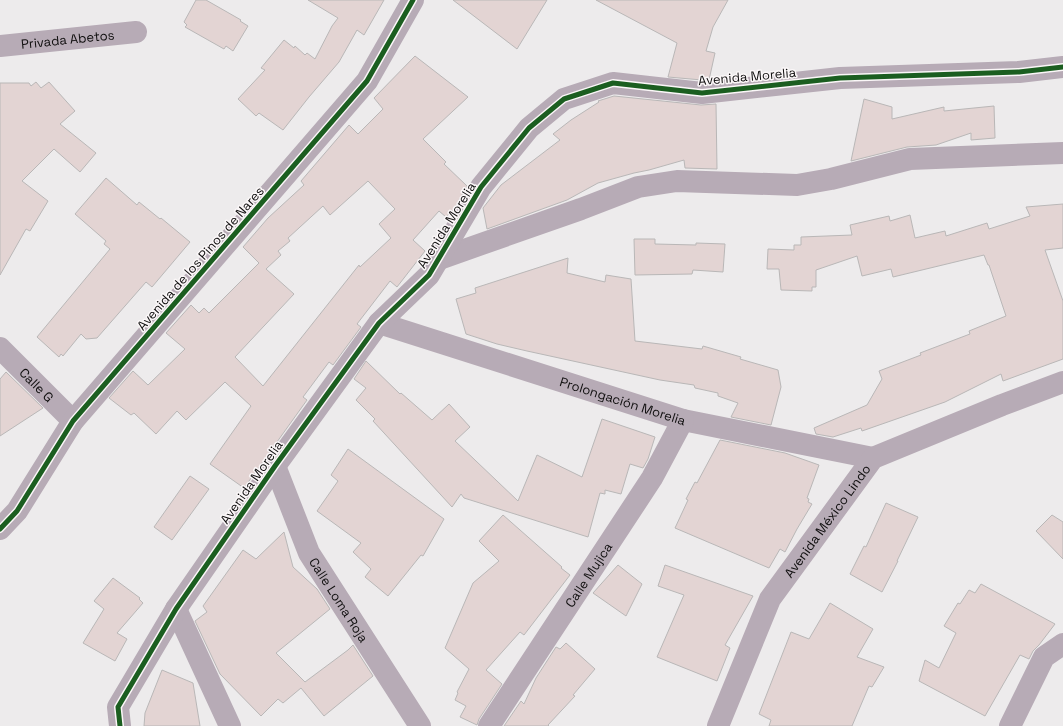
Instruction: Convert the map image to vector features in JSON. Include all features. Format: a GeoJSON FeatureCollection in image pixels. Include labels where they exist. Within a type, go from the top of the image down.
{"type":"FeatureCollection","features":[{"type":"Feature","properties":{"kind":"street","name":"Avenida de los Pinos de Nares"},"geometry":{"type":"LineString","coordinates":[[0,529],[17,511],[73,421],[367,81],[413,0]]}},
{"type":"Feature","properties":{"kind":"street","name":"Privada Abetos"},"geometry":{"type":"LineString","coordinates":[[0,46],[136,32]]}},
{"type":"Feature","properties":{"kind":"street","name":"Avenida Morelia"},"geometry":{"type":"LineString","coordinates":[[120,726],[118,707],[176,609],[275,466],[379,323],[429,275],[481,187],[529,128],[564,99],[614,83],[702,93],[840,78],[1019,72],[1063,67]]}},
{"type":"Feature","properties":{"kind":"street"},"geometry":{"type":"LineString","coordinates":[[439,259],[581,209],[638,187],[678,181],[797,185],[832,179],[910,160],[1063,153]]}},
{"type":"Feature","properties":{"kind":"street","name":"Prolongación Morelia"},"geometry":{"type":"LineString","coordinates":[[379,323],[683,420],[873,458]]}},
{"type":"Feature","properties":{"kind":"street","name":"Calle G"},"geometry":{"type":"LineString","coordinates":[[0,348],[73,421]]}},
{"type":"Feature","properties":{"kind":"street","name":"Avenida México Lindo"},"geometry":{"type":"LineString","coordinates":[[718,726],[770,600],[873,458],[1002,405],[1063,382]]}},
{"type":"Feature","properties":{"kind":"street","name":"Calle Mujica"},"geometry":{"type":"LineString","coordinates":[[489,726],[652,478],[683,420]]}},
{"type":"Feature","properties":{"kind":"street","name":"Calle Loma Roja"},"geometry":{"type":"LineString","coordinates":[[275,466],[309,552],[420,726]]}},
{"type":"Feature","properties":{"kind":"street"},"geometry":{"type":"LineString","coordinates":[[176,609],[230,726]]}},
{"type":"Feature","properties":{"kind":"street"},"geometry":{"type":"LineString","coordinates":[[1010,726],[1044,657],[1063,644]]}},
{"type":"Feature","properties":{"kind":"building"},"geometry":{"type":"Polygon","coordinates":[[[196,0],[206,0],[241,20],[240,21],[248,26],[233,51],[226,46],[224,49],[185,27],[187,25],[184,22],[196,0]]]}},
{"type":"Feature","properties":{"kind":"building"},"geometry":{"type":"Polygon","coordinates":[[[308,0],[384,0],[364,35],[357,30],[339,62],[283,130],[259,113],[256,116],[238,99],[265,70],[261,68],[284,40],[294,48],[295,46],[305,55],[307,53],[315,59],[332,26],[338,18],[308,0]]]}},
{"type":"Feature","properties":{"kind":"building"},"geometry":{"type":"Polygon","coordinates":[[[453,0],[547,0],[517,49],[453,0]]]}},
{"type":"Feature","properties":{"kind":"building"},"geometry":{"type":"Polygon","coordinates":[[[596,0],[728,0],[713,27],[706,51],[715,53],[709,80],[668,77],[677,43],[596,0]]]}},
{"type":"Feature","properties":{"kind":"building"},"geometry":{"type":"Polygon","coordinates":[[[415,56],[468,97],[423,139],[446,162],[444,164],[467,186],[454,209],[446,217],[439,211],[413,240],[425,251],[397,287],[390,281],[357,324],[361,327],[333,365],[329,362],[303,397],[307,400],[244,488],[210,464],[251,406],[225,382],[186,420],[177,411],[156,434],[134,413],[131,415],[109,398],[133,371],[148,385],[185,349],[166,333],[191,305],[199,313],[204,308],[209,313],[259,263],[243,247],[268,218],[304,185],[301,181],[349,125],[358,134],[383,109],[374,98],[415,56]],[[368,181],[330,215],[323,206],[288,238],[290,241],[278,251],[281,255],[266,269],[294,294],[235,357],[263,386],[359,265],[360,267],[391,238],[379,224],[395,209],[368,181]]]}},
{"type":"Feature","properties":{"kind":"building"},"geometry":{"type":"Polygon","coordinates":[[[36,82],[41,88],[49,82],[75,111],[60,124],[96,153],[80,172],[54,149],[22,181],[48,201],[30,231],[26,229],[0,275],[0,83],[29,83],[31,86],[36,82]]]}},
{"type":"Feature","properties":{"kind":"building"},"geometry":{"type":"Polygon","coordinates":[[[614,96],[701,105],[716,104],[717,169],[685,168],[684,160],[634,173],[598,183],[567,200],[487,229],[483,208],[501,185],[560,140],[553,134],[571,120],[599,102],[598,101],[614,96]]]}},
{"type":"Feature","properties":{"kind":"building"},"geometry":{"type":"Polygon","coordinates":[[[864,99],[892,107],[892,119],[944,107],[944,111],[994,106],[995,138],[971,140],[971,133],[936,145],[907,147],[851,161],[864,99]]]}},
{"type":"Feature","properties":{"kind":"building"},"geometry":{"type":"Polygon","coordinates":[[[106,178],[137,205],[139,202],[190,242],[152,287],[146,282],[97,338],[86,339],[81,334],[63,356],[61,354],[59,357],[37,337],[110,249],[104,244],[106,241],[75,214],[106,178]]]}},
{"type":"Feature","properties":{"kind":"building"},"geometry":{"type":"Polygon","coordinates":[[[1063,204],[1063,248],[1045,250],[1063,301],[1063,359],[1003,381],[1001,374],[945,402],[862,431],[861,428],[833,437],[816,434],[814,428],[867,405],[882,379],[879,371],[921,355],[920,353],[970,334],[969,331],[1006,316],[989,265],[984,255],[893,277],[891,269],[862,276],[857,256],[816,270],[816,287],[812,287],[812,291],[781,290],[779,269],[767,269],[768,249],[794,250],[794,245],[801,245],[801,237],[852,235],[850,225],[889,216],[890,221],[910,215],[915,238],[945,231],[946,236],[987,223],[989,229],[1030,216],[1026,207],[1063,204]]]}},
{"type":"Feature","properties":{"kind":"building"},"geometry":{"type":"Polygon","coordinates":[[[634,239],[655,239],[655,244],[725,244],[723,272],[693,270],[692,274],[635,275],[634,239]]]}},
{"type":"Feature","properties":{"kind":"building"},"geometry":{"type":"Polygon","coordinates":[[[568,258],[567,273],[605,282],[606,275],[631,279],[635,341],[702,349],[703,346],[778,370],[781,387],[771,425],[731,417],[738,403],[718,396],[718,393],[695,388],[694,385],[660,380],[527,351],[497,344],[466,334],[456,299],[476,293],[475,288],[568,258]]]}},
{"type":"Feature","properties":{"kind":"building"},"geometry":{"type":"Polygon","coordinates":[[[366,361],[400,394],[401,393],[432,420],[449,404],[470,427],[455,441],[518,501],[537,455],[582,477],[602,419],[655,437],[648,459],[643,468],[630,464],[621,494],[605,490],[605,494],[600,493],[588,537],[464,498],[461,494],[452,507],[373,421],[375,419],[356,400],[366,388],[354,379],[366,361]]]}},
{"type":"Feature","properties":{"kind":"building"},"geometry":{"type":"Polygon","coordinates":[[[6,372],[43,408],[0,436],[0,379],[6,372]]]}},
{"type":"Feature","properties":{"kind":"building"},"geometry":{"type":"Polygon","coordinates":[[[720,440],[785,453],[819,465],[807,498],[809,499],[808,502],[812,504],[785,552],[780,549],[769,568],[675,528],[688,500],[686,499],[695,482],[697,483],[720,440]]]}},
{"type":"Feature","properties":{"kind":"building"},"geometry":{"type":"Polygon","coordinates":[[[348,449],[444,519],[423,556],[421,555],[388,596],[365,577],[371,569],[353,552],[361,543],[317,511],[338,481],[331,475],[348,449]]]}},
{"type":"Feature","properties":{"kind":"building"},"geometry":{"type":"Polygon","coordinates":[[[190,476],[209,489],[172,540],[154,527],[190,476]]]}},
{"type":"Feature","properties":{"kind":"building"},"geometry":{"type":"Polygon","coordinates":[[[886,503],[918,517],[882,592],[850,574],[864,546],[866,547],[886,503]]]}},
{"type":"Feature","properties":{"kind":"building"},"geometry":{"type":"Polygon","coordinates":[[[503,515],[570,575],[524,635],[520,632],[486,670],[502,684],[479,719],[477,725],[460,717],[466,706],[455,700],[458,693],[457,692],[469,669],[445,648],[473,583],[499,561],[479,541],[503,515]]]}},
{"type":"Feature","properties":{"kind":"building"},"geometry":{"type":"Polygon","coordinates":[[[1052,515],[1063,522],[1063,559],[1036,531],[1052,515]]]}},
{"type":"Feature","properties":{"kind":"building"},"geometry":{"type":"Polygon","coordinates":[[[284,532],[293,567],[317,589],[330,609],[276,653],[305,682],[353,645],[373,676],[324,716],[301,688],[283,703],[278,699],[261,716],[220,674],[195,621],[207,612],[203,606],[243,550],[256,559],[284,532]]]}},
{"type":"Feature","properties":{"kind":"building"},"geometry":{"type":"Polygon","coordinates":[[[618,565],[642,584],[626,616],[593,593],[618,565]]]}},
{"type":"Feature","properties":{"kind":"building"},"geometry":{"type":"Polygon","coordinates":[[[665,565],[753,596],[725,645],[730,648],[717,681],[657,657],[684,595],[658,586],[665,565]]]}},
{"type":"Feature","properties":{"kind":"building"},"geometry":{"type":"Polygon","coordinates":[[[113,578],[140,598],[139,599],[143,603],[117,633],[127,639],[115,661],[83,643],[104,609],[94,601],[113,578]]]}},
{"type":"Feature","properties":{"kind":"building"},"geometry":{"type":"Polygon","coordinates":[[[981,584],[1055,624],[1033,651],[1029,659],[1020,655],[985,716],[919,681],[925,660],[939,668],[956,633],[944,626],[958,603],[960,604],[969,590],[975,593],[981,584]]]}},
{"type":"Feature","properties":{"kind":"building"},"geometry":{"type":"Polygon","coordinates":[[[830,603],[873,629],[857,657],[884,667],[872,687],[869,686],[852,726],[769,726],[771,720],[759,714],[791,632],[809,639],[830,603]]]}},
{"type":"Feature","properties":{"kind":"building"},"geometry":{"type":"Polygon","coordinates":[[[566,643],[595,669],[573,695],[575,696],[548,725],[549,726],[504,726],[521,701],[524,704],[536,678],[556,647],[560,649],[566,643]]]}},
{"type":"Feature","properties":{"kind":"building"},"geometry":{"type":"Polygon","coordinates":[[[162,670],[193,683],[200,726],[144,726],[145,713],[162,670]]]}},
{"type":"Feature","properties":{"kind":"cycle path"},"geometry":{"type":"LineString","coordinates":[[0,529],[17,511],[73,421],[367,81],[413,0]]}},
{"type":"Feature","properties":{"kind":"cycle path"},"geometry":{"type":"LineString","coordinates":[[120,726],[118,707],[176,609],[275,466],[379,323],[429,275],[481,187],[529,128],[564,99],[613,83],[702,93],[840,78],[1019,72],[1063,67]]}}]}
